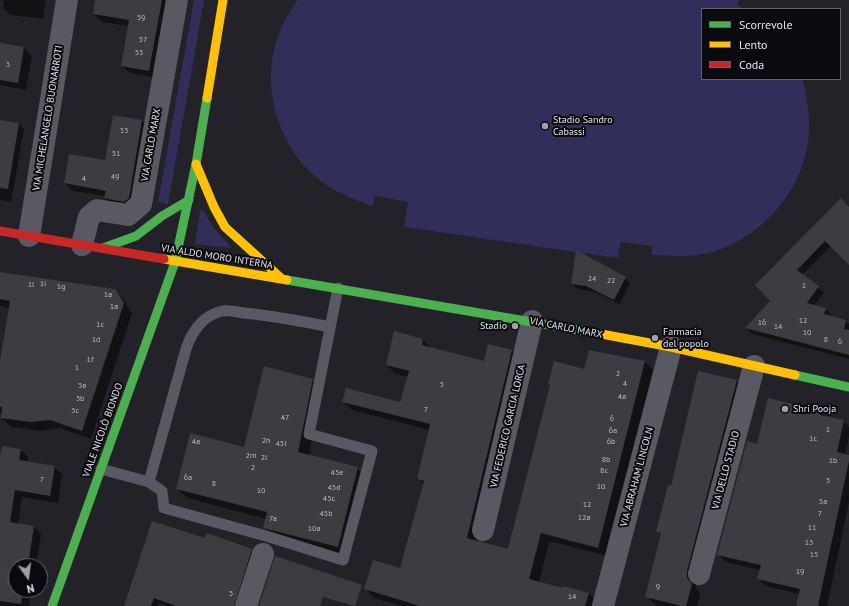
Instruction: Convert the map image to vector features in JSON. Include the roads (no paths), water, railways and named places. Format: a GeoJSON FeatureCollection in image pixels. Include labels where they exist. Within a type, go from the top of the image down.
{"type":"FeatureCollection","features":[{"type":"Feature","properties":{"kind":"street","name":"VIA MICHELANGELO BUONARROTI"},"geometry":{"type":"LineString","coordinates":[[29,236],[67,0]]}},
{"type":"Feature","properties":{"kind":"street","name":"VIA CARLO MARX"},"geometry":{"type":"LineString","coordinates":[[92,247],[89,217],[97,210],[128,215],[141,204],[177,0]]}},
{"type":"Feature","properties":{"kind":"street"},"geometry":{"type":"LineString","coordinates":[[176,262],[196,164],[223,0]]}},
{"type":"Feature","properties":{"kind":"street","name":"VIA ALDO MORO INTERNA"},"geometry":{"type":"LineString","coordinates":[[196,164],[214,207],[225,227],[281,278]]}},
{"type":"Feature","properties":{"kind":"street","name":"VIA ALDO MORO INTERNA"},"geometry":{"type":"LineString","coordinates":[[92,247],[136,236],[162,216],[189,200]]}},
{"type":"Feature","properties":{"kind":"street","name":"VIA ALDO MORO INTERNA"},"geometry":{"type":"LineString","coordinates":[[0,231],[176,262],[281,278]]}},
{"type":"Feature","properties":{"kind":"street","name":"VIALE NICOLÒ BIONDO"},"geometry":{"type":"LineString","coordinates":[[52,606],[176,262]]}},
{"type":"Feature","properties":{"kind":"street","name":"VIA CARLO MARX"},"geometry":{"type":"LineString","coordinates":[[281,278],[532,321],[671,347],[849,387]]}},
{"type":"Feature","properties":{"kind":"street","name":"VIA FEDERICO GARCIA LORCA"},"geometry":{"type":"LineString","coordinates":[[483,530],[532,321]]}},
{"type":"Feature","properties":{"kind":"street","name":"VIA ABRAHAM LINCOLN"},"geometry":{"type":"LineString","coordinates":[[603,606],[671,347]]}},
{"type":"Feature","properties":{"kind":"street","name":"VIA DELLO STADIO"},"geometry":{"type":"LineString","coordinates":[[699,574],[754,366]]}},
{"type":"Feature","properties":{"kind":"street"},"geometry":{"type":"LineString","coordinates":[[246,606],[264,554]]}},
{"type":"Feature","properties":{"kind":"lane"},"geometry":{"type":"LineString","coordinates":[[101,469],[149,482],[162,491],[164,508],[266,536],[343,560],[372,451],[309,434],[338,288]]}},
{"type":"Feature","properties":{"kind":"lane"},"geometry":{"type":"LineString","coordinates":[[149,482],[186,349],[190,336],[197,326],[209,316],[224,311],[281,317],[330,327]]}},
{"type":"Feature","properties":{"kind":"place","name":"Stadio Sandro Cabassi"},"geometry":{"type":"Point","coordinates":[545,126]}},
{"type":"Feature","properties":{"kind":"place","name":"Stadio"},"geometry":{"type":"Point","coordinates":[515,326]}},
{"type":"Feature","properties":{"kind":"place","name":"Farmacia del popolo"},"geometry":{"type":"Point","coordinates":[655,338]}},
{"type":"Feature","properties":{"kind":"place","name":"Shri Pooja"},"geometry":{"type":"Point","coordinates":[785,409]}}]}
